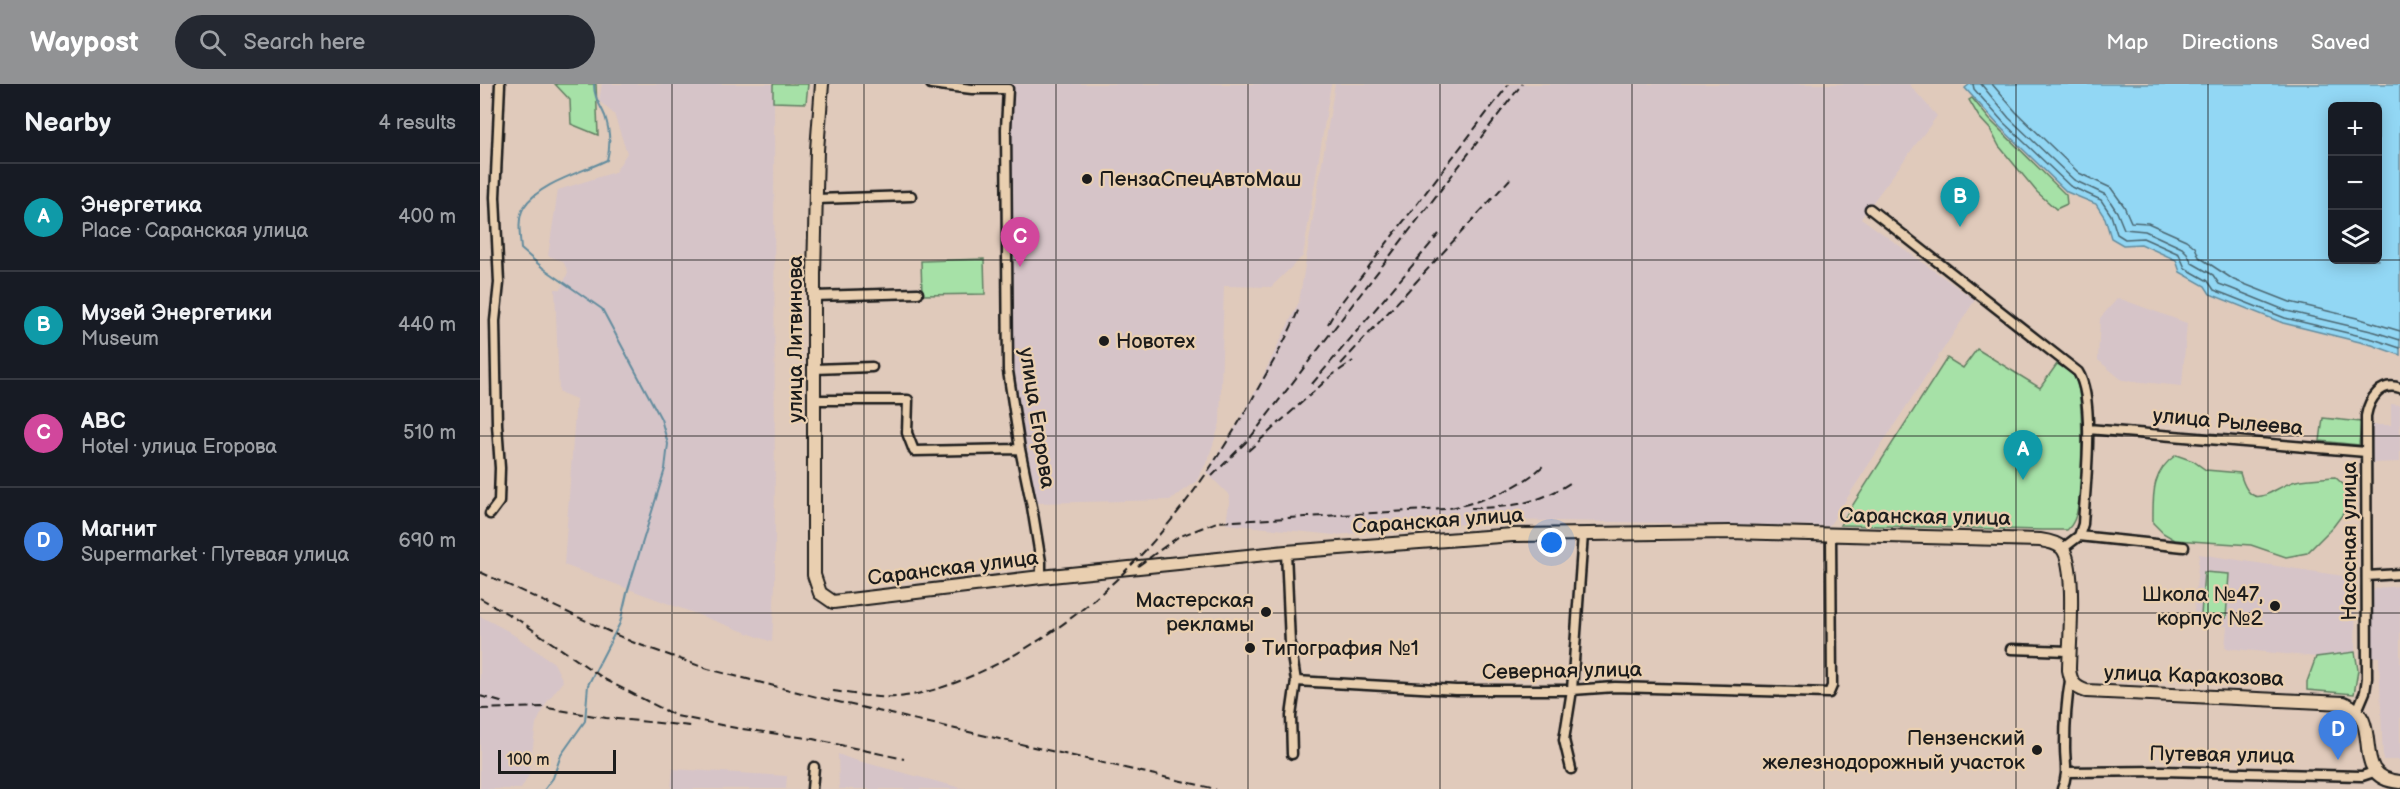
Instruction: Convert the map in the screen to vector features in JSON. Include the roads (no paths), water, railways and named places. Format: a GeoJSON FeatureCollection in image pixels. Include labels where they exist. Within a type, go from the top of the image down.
{"type":"FeatureCollection","features":[{"type":"Feature","properties":{"kind":"main road","name":"улица Литвинова"},"geometry":{"type":"LineString","coordinates":[[820,593],[814,575],[814,296],[822,84]]}},
{"type":"Feature","properties":{"kind":"main road","name":"Саранская улица"},"geometry":{"type":"LineString","coordinates":[[820,593],[833,603],[1041,577],[1286,552],[1457,538],[1729,532],[2029,539],[2049,542],[2062,549]]}},
{"type":"Feature","properties":{"kind":"main road"},"geometry":{"type":"LineString","coordinates":[[2062,549],[2067,559],[2071,585],[2070,681]]}},
{"type":"Feature","properties":{"kind":"main road","name":"улица Каракозова"},"geometry":{"type":"LineString","coordinates":[[2070,681],[2076,688],[2086,691],[2334,702],[2352,706],[2357,711]]}},
{"type":"Feature","properties":{"kind":"main road"},"geometry":{"type":"LineString","coordinates":[[2357,711],[2364,723],[2368,758],[2374,772],[2390,781],[2400,782]]}},
{"type":"Feature","properties":{"kind":"street"},"geometry":{"type":"LineString","coordinates":[[490,514],[500,502],[496,424],[495,321],[499,283],[495,197],[500,84]]}},
{"type":"Feature","properties":{"kind":"street","name":"улица Егорова"},"geometry":{"type":"LineString","coordinates":[[931,84],[972,89],[1008,89],[1006,129],[1008,371],[1041,562],[1041,577]]}},
{"type":"Feature","properties":{"kind":"street"},"geometry":{"type":"LineString","coordinates":[[816,199],[911,196]]}},
{"type":"Feature","properties":{"kind":"street"},"geometry":{"type":"LineString","coordinates":[[1870,209],[2078,372],[2085,390],[2088,429],[2083,524],[2079,536],[2062,549]]}},
{"type":"Feature","properties":{"kind":"street"},"geometry":{"type":"LineString","coordinates":[[814,296],[918,293]]}},
{"type":"Feature","properties":{"kind":"street"},"geometry":{"type":"LineString","coordinates":[[814,369],[872,367]]}},
{"type":"Feature","properties":{"kind":"street","name":"Насосная улица"},"geometry":{"type":"LineString","coordinates":[[2357,711],[2365,692],[2367,678],[2366,416],[2371,401],[2381,389],[2398,387]]}},
{"type":"Feature","properties":{"kind":"street"},"geometry":{"type":"LineString","coordinates":[[814,400],[908,400],[907,433],[914,451],[1020,449]]}},
{"type":"Feature","properties":{"kind":"street","name":"улица Рылеева"},"geometry":{"type":"LineString","coordinates":[[2088,429],[2366,452]]}},
{"type":"Feature","properties":{"kind":"street"},"geometry":{"type":"LineString","coordinates":[[1571,769],[1564,740],[1572,690],[1583,534]]}},
{"type":"Feature","properties":{"kind":"street","name":"Северная улица"},"geometry":{"type":"LineString","coordinates":[[1296,681],[1456,690],[1572,690],[1615,687],[1829,693],[1833,686],[1831,534]]}},
{"type":"Feature","properties":{"kind":"street"},"geometry":{"type":"LineString","coordinates":[[2079,536],[2184,547]]}},
{"type":"Feature","properties":{"kind":"street"},"geometry":{"type":"LineString","coordinates":[[1286,552],[1290,643],[1296,681],[1291,716],[1292,754]]}},
{"type":"Feature","properties":{"kind":"street"},"geometry":{"type":"LineString","coordinates":[[2367,576],[2400,574]]}},
{"type":"Feature","properties":{"kind":"street"},"geometry":{"type":"LineString","coordinates":[[2011,649],[2069,651]]}},
{"type":"Feature","properties":{"kind":"street"},"geometry":{"type":"LineString","coordinates":[[2062,789],[2068,772],[2065,753],[2066,707],[2070,681]]}},
{"type":"Feature","properties":{"kind":"street"},"geometry":{"type":"LineString","coordinates":[[812,789],[814,767]]}},
{"type":"Feature","properties":{"kind":"street","name":"Путевая улица"},"geometry":{"type":"LineString","coordinates":[[2068,772],[2162,771],[2362,776],[2374,772]]}},
{"type":"Feature","properties":{"kind":"water"},"geometry":{"type":"Polygon","coordinates":[[[1970,84],[2400,84],[2400,355],[2372,345],[2283,323],[2210,294],[2205,286],[2180,272],[2176,260],[2141,244],[2123,245],[2111,238],[2105,218],[2096,204],[2067,192],[2000,127],[1965,88],[1970,84]]]}},
{"type":"Feature","properties":{"kind":"waterway"},"geometry":{"type":"LineString","coordinates":[[545,789],[553,778],[561,755],[585,721],[588,685],[620,623],[665,469],[668,444],[661,419],[602,309],[543,268],[521,249],[520,216],[531,199],[540,191],[562,179],[607,160],[608,127],[596,97],[594,84]]}},
{"type":"Feature","properties":{"kind":"railway"},"geometry":{"type":"LineString","coordinates":[[1328,324],[1337,308],[1509,84]]}},
{"type":"Feature","properties":{"kind":"railway"},"geometry":{"type":"LineString","coordinates":[[1212,476],[1250,438],[1522,84]]}},
{"type":"Feature","properties":{"kind":"railway"},"geometry":{"type":"LineString","coordinates":[[1341,364],[1510,179]]}},
{"type":"Feature","properties":{"kind":"railway"},"geometry":{"type":"LineString","coordinates":[[1312,384],[1439,234]]}},
{"type":"Feature","properties":{"kind":"railway"},"geometry":{"type":"LineString","coordinates":[[833,691],[896,697],[938,688],[991,667],[1035,643],[1076,614],[1113,583],[1148,548],[1209,470],[1271,366],[1299,308]]}},
{"type":"Feature","properties":{"kind":"railway"},"geometry":{"type":"LineString","coordinates":[[1248,451],[1331,376],[1353,361]]}},
{"type":"Feature","properties":{"kind":"railway"},"geometry":{"type":"LineString","coordinates":[[1138,566],[1178,537],[1217,522],[1445,509],[1472,503],[1510,489],[1543,466]]}},
{"type":"Feature","properties":{"kind":"railway"},"geometry":{"type":"LineString","coordinates":[[1471,508],[1524,503],[1549,494],[1573,481]]}},
{"type":"Feature","properties":{"kind":"railway"},"geometry":{"type":"LineString","coordinates":[[480,572],[632,642],[708,669],[817,697],[1216,789]]}},
{"type":"Feature","properties":{"kind":"railway"},"geometry":{"type":"LineString","coordinates":[[480,598],[520,621],[606,680],[676,716],[736,728],[813,739],[904,759]]}},
{"type":"Feature","properties":{"kind":"railway"},"geometry":{"type":"LineString","coordinates":[[480,696],[504,703]]}},
{"type":"Feature","properties":{"kind":"railway"},"geometry":{"type":"LineString","coordinates":[[480,709],[542,707],[606,718],[691,726]]}},
{"type":"Feature","properties":{"kind":"place","name":"ПензаСпецАвтоМаш"},"geometry":{"type":"Point","coordinates":[1087,179]}},
{"type":"Feature","properties":{"kind":"place","name":"Музей Энергетики"},"geometry":{"type":"Point","coordinates":[1960,227]}},
{"type":"Feature","properties":{"kind":"place","name":"ABC"},"geometry":{"type":"Point","coordinates":[1020,267]}},
{"type":"Feature","properties":{"kind":"place","name":"Новотех"},"geometry":{"type":"Point","coordinates":[1104,341]}},
{"type":"Feature","properties":{"kind":"place","name":"Энергетика"},"geometry":{"type":"Point","coordinates":[2023,480]}},
{"type":"Feature","properties":{"kind":"place","name":"Школа №47, корпус №2"},"geometry":{"type":"Point","coordinates":[2275,606]}},
{"type":"Feature","properties":{"kind":"place","name":"Мастерская рекламы"},"geometry":{"type":"Point","coordinates":[1266,612]}},
{"type":"Feature","properties":{"kind":"place","name":"Типография №1"},"geometry":{"type":"Point","coordinates":[1250,648]}},
{"type":"Feature","properties":{"kind":"place","name":"Пензенский железнодорожный участок"},"geometry":{"type":"Point","coordinates":[2037,750]}},
{"type":"Feature","properties":{"kind":"place","name":"Магнит"},"geometry":{"type":"Point","coordinates":[2338,760]}}]}
